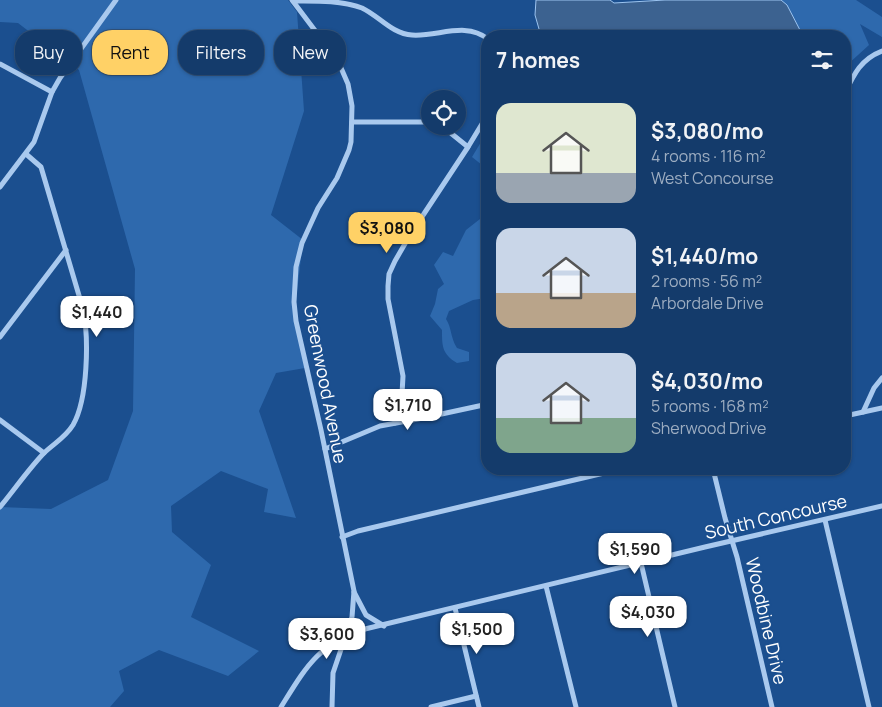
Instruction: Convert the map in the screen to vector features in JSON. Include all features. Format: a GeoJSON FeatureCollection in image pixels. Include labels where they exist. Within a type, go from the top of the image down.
{"type":"FeatureCollection","features":[{"type":"Feature","properties":{"kind":"street"},"geometry":{"type":"LineString","coordinates":[[0,187],[26,154],[38,133],[52,92],[69,63],[116,0]]}},
{"type":"Feature","properties":{"kind":"street"},"geometry":{"type":"LineString","coordinates":[[292,0],[355,5],[394,29],[410,35],[424,36],[464,30],[481,35]]}},
{"type":"Feature","properties":{"kind":"street","name":"Greenwood Avenue"},"geometry":{"type":"LineString","coordinates":[[292,0],[331,50],[342,70],[350,95],[352,122],[351,142],[345,160],[337,178],[308,227],[299,254],[294,281],[296,321],[354,591],[352,617],[333,672],[332,707]]}},
{"type":"Feature","properties":{"kind":"street"},"geometry":{"type":"LineString","coordinates":[[851,81],[858,67],[874,54],[882,51]]}},
{"type":"Feature","properties":{"kind":"street"},"geometry":{"type":"LineString","coordinates":[[0,64],[52,92]]}},
{"type":"Feature","properties":{"kind":"street"},"geometry":{"type":"LineString","coordinates":[[352,122],[421,122]]}},
{"type":"Feature","properties":{"kind":"street"},"geometry":{"type":"LineString","coordinates":[[395,423],[402,394],[403,376],[388,299],[389,274],[410,235],[481,126]]}},
{"type":"Feature","properties":{"kind":"street"},"geometry":{"type":"LineString","coordinates":[[453,135],[468,147]]}},
{"type":"Feature","properties":{"kind":"street"},"geometry":{"type":"LineString","coordinates":[[0,507],[44,453],[62,439],[72,426],[79,411],[83,392],[87,344],[87,326],[83,308],[41,167],[26,154]]}},
{"type":"Feature","properties":{"kind":"street"},"geometry":{"type":"LineString","coordinates":[[0,337],[66,250]]}},
{"type":"Feature","properties":{"kind":"street"},"geometry":{"type":"LineString","coordinates":[[863,412],[874,388],[882,378]]}},
{"type":"Feature","properties":{"kind":"street"},"geometry":{"type":"LineString","coordinates":[[325,449],[380,426],[481,405]]}},
{"type":"Feature","properties":{"kind":"street"},"geometry":{"type":"LineString","coordinates":[[851,415],[882,408]]}},
{"type":"Feature","properties":{"kind":"street"},"geometry":{"type":"LineString","coordinates":[[0,420],[44,453]]}},
{"type":"Feature","properties":{"kind":"street"},"geometry":{"type":"LineString","coordinates":[[342,537],[358,531],[596,475]]}},
{"type":"Feature","properties":{"kind":"street","name":"Woodbine Drive"},"geometry":{"type":"LineString","coordinates":[[715,475],[737,557],[772,707]]}},
{"type":"Feature","properties":{"kind":"street","name":"South Concourse"},"geometry":{"type":"LineString","coordinates":[[281,707],[314,658],[346,635],[882,506]]}},
{"type":"Feature","properties":{"kind":"street"},"geometry":{"type":"LineString","coordinates":[[825,520],[869,707]]}},
{"type":"Feature","properties":{"kind":"street"},"geometry":{"type":"LineString","coordinates":[[641,564],[675,707]]}},
{"type":"Feature","properties":{"kind":"street"},"geometry":{"type":"LineString","coordinates":[[546,586],[576,707]]}},
{"type":"Feature","properties":{"kind":"street","name":"Greenwood Avenue"},"geometry":{"type":"LineString","coordinates":[[354,591],[366,615],[384,626]]}},
{"type":"Feature","properties":{"kind":"street"},"geometry":{"type":"LineString","coordinates":[[455,608],[478,707]]}},
{"type":"Feature","properties":{"kind":"street"},"geometry":{"type":"LineString","coordinates":[[431,707],[476,696]]}},
{"type":"Feature","properties":{"kind":"shaded area"},"geometry":{"type":"Polygon","coordinates":[[[0,0],[288,0],[297,12],[298,30],[274,30],[274,75],[301,75],[304,111],[271,215],[303,240],[294,318],[305,368],[276,373],[259,411],[296,518],[264,512],[268,489],[221,471],[171,506],[172,532],[211,565],[191,617],[259,651],[228,676],[159,650],[119,671],[124,691],[110,707],[0,707],[0,507],[51,509],[108,480],[133,411],[135,269],[80,75],[82,75],[82,30],[27,30],[18,23],[0,22],[0,0]]]}},
{"type":"Feature","properties":{"kind":"shaded area"},"geometry":{"type":"Polygon","coordinates":[[[536,0],[610,0],[614,3],[665,0],[781,0],[787,5],[800,30],[539,30],[535,15],[536,0]]]}},
{"type":"Feature","properties":{"kind":"shaded area"},"geometry":{"type":"Polygon","coordinates":[[[781,0],[856,0],[882,17],[882,37],[860,24],[869,45],[851,61],[851,30],[800,30],[781,0]]]}},
{"type":"Feature","properties":{"kind":"shaded area"},"geometry":{"type":"Polygon","coordinates":[[[481,142],[481,164],[472,157],[481,142]]]}},
{"type":"Feature","properties":{"kind":"shaded area"},"geometry":{"type":"Polygon","coordinates":[[[481,216],[481,299],[473,300],[449,311],[446,319],[457,348],[469,352],[469,361],[457,363],[446,353],[443,345],[442,330],[430,316],[438,289],[444,284],[434,265],[443,252],[453,256],[466,230],[480,219],[481,216]]]}}]}
